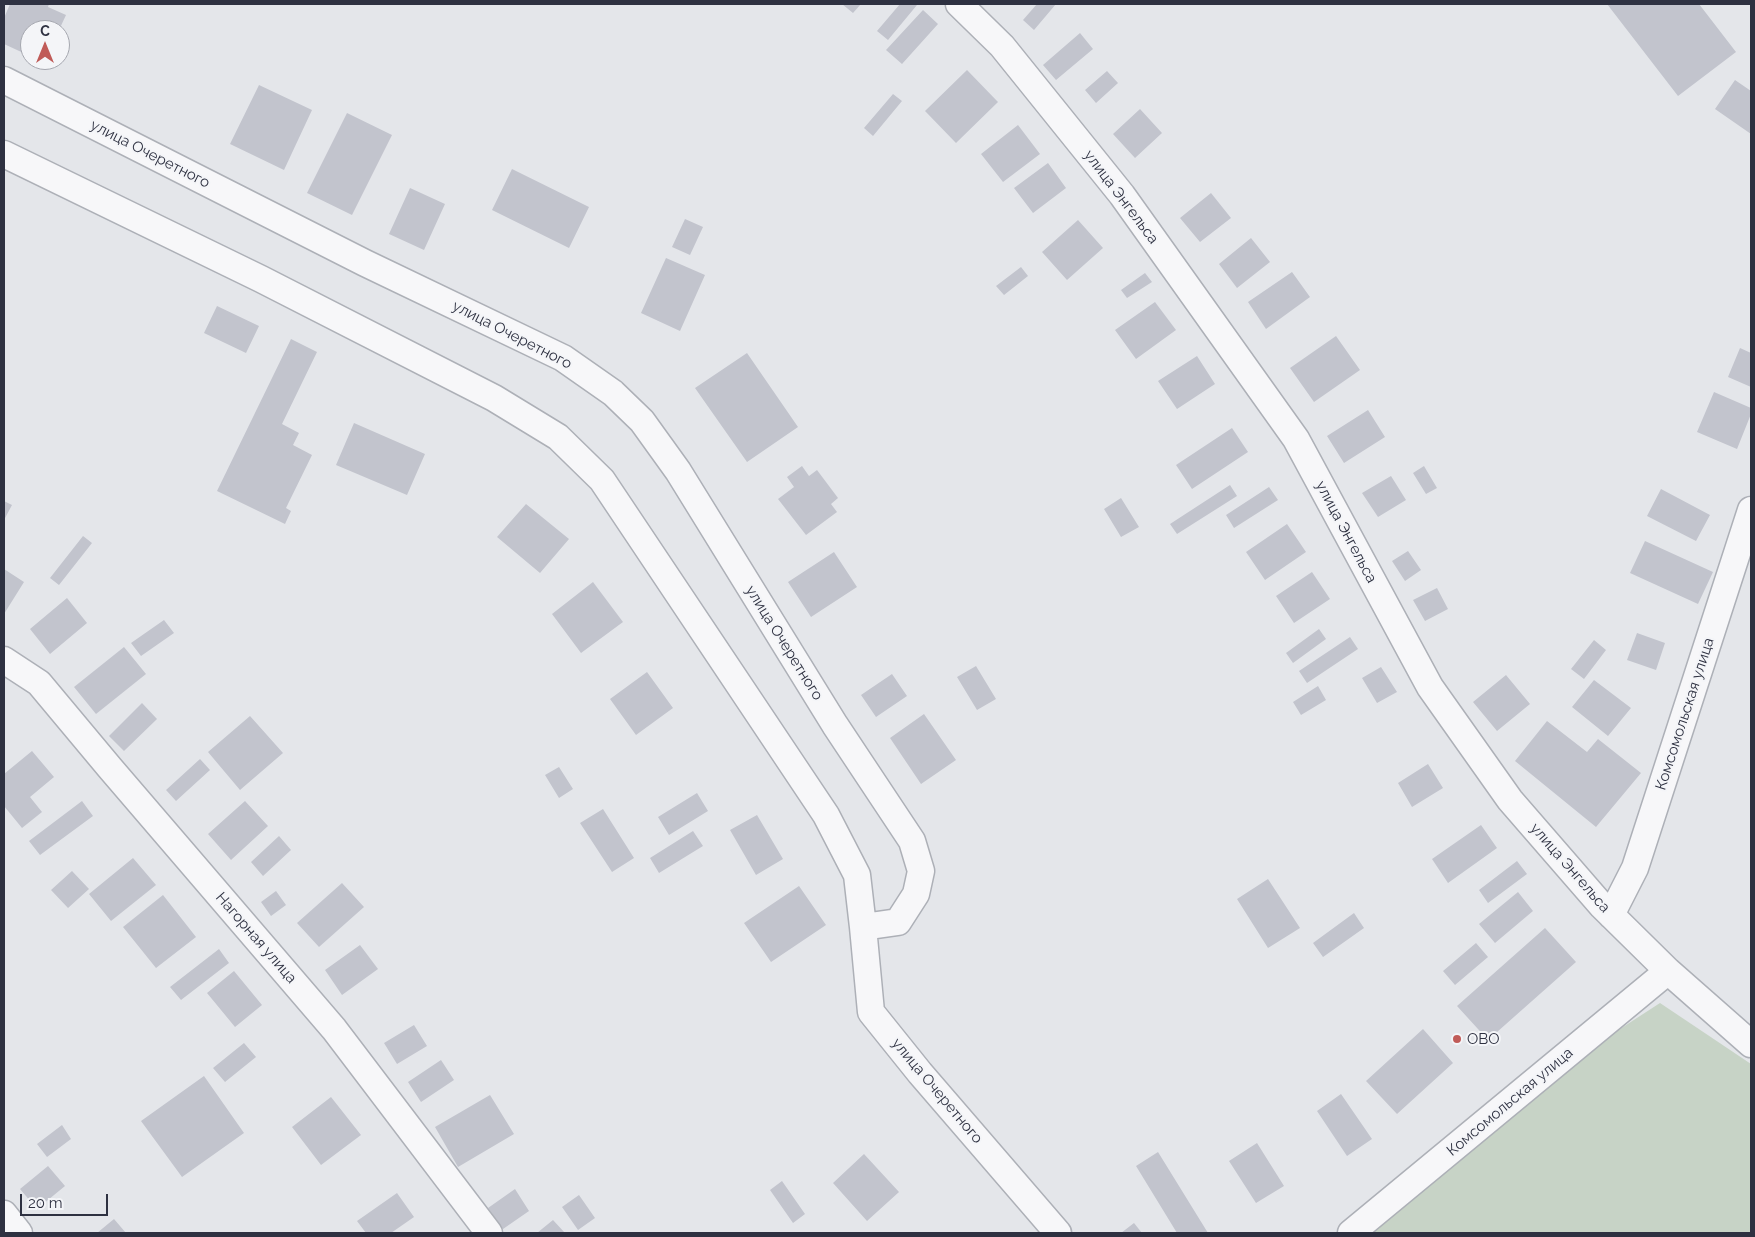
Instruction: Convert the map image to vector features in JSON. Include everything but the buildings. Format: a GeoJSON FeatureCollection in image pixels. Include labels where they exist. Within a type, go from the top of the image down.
{"type":"FeatureCollection","features":[{"type":"Feature","properties":{"kind":"street","name":"улица Энгельса"},"geometry":{"type":"LineString","coordinates":[[959,4],[1002,46],[1122,195],[1296,439],[1430,687],[1510,800],[1611,915],[1668,971],[1751,1044]]}},
{"type":"Feature","properties":{"kind":"street","name":"улица Очеретного"},"geometry":{"type":"LineString","coordinates":[[4,80],[357,258],[563,358],[613,393],[642,421],[678,471],[835,725],[912,841],[921,872],[916,894],[898,922],[863,928]]}},
{"type":"Feature","properties":{"kind":"street","name":"улица Очеретного"},"geometry":{"type":"LineString","coordinates":[[4,154],[260,279],[494,398],[558,437],[602,480],[826,814],[858,875],[871,1012],[920,1073],[1058,1233]]}},
{"type":"Feature","properties":{"kind":"street","name":"Комсомольская улица"},"geometry":{"type":"LineString","coordinates":[[1611,915],[1635,868],[1751,510]]}},
{"type":"Feature","properties":{"kind":"street","name":"Нагорная улица"},"geometry":{"type":"LineString","coordinates":[[4,660],[39,683],[116,776],[334,1029],[489,1233]]}},
{"type":"Feature","properties":{"kind":"street","name":"Комсомольская улица"},"geometry":{"type":"LineString","coordinates":[[1351,1233],[1668,971]]}},
{"type":"Feature","properties":{"kind":"street"},"geometry":{"type":"LineString","coordinates":[[4,1214],[19,1233]]}},
{"type":"Feature","properties":{"kind":"green space"},"geometry":{"type":"Polygon","coordinates":[[[1660,1003],[1751,1064],[1750,1233],[1367,1233],[1583,1053],[1660,1003]]]}},
{"type":"Feature","properties":{"kind":"place","name":"ОВО"},"geometry":{"type":"Point","coordinates":[1457,1039]}}]}
